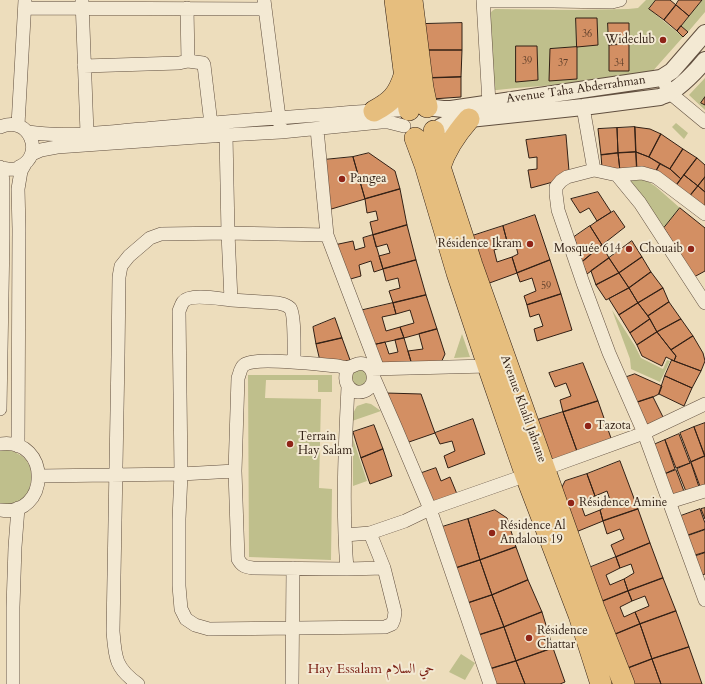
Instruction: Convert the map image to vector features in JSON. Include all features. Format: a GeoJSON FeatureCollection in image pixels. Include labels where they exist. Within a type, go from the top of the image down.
{"type":"FeatureCollection","features":[{"type":"Feature","properties":{"kind":"main road","name":"Avenue Khalil Jabrane"},"geometry":{"type":"LineString","coordinates":[[394,0],[404,76],[415,116],[425,165],[457,273],[488,366],[594,608],[624,684]]}},
{"type":"Feature","properties":{"kind":"main road","name":"Avenue Khalil Jabrane"},"geometry":{"type":"LineString","coordinates":[[412,0],[423,88],[415,116]]}},
{"type":"Feature","properties":{"kind":"main road"},"geometry":{"type":"LineString","coordinates":[[374,111],[393,98],[401,86],[404,76]]}},
{"type":"Feature","properties":{"kind":"main road"},"geometry":{"type":"LineString","coordinates":[[415,116],[420,139],[426,138],[435,131]]}},
{"type":"Feature","properties":{"kind":"main road"},"geometry":{"type":"LineString","coordinates":[[440,168],[453,138],[469,119]]}},
{"type":"Feature","properties":{"kind":"main road","name":"Avenue Khalil Jabrane"},"geometry":{"type":"LineString","coordinates":[[435,131],[435,146],[440,168],[472,265],[601,684]]}},
{"type":"Feature","properties":{"kind":"street"},"geometry":{"type":"LineString","coordinates":[[489,103],[483,1],[612,2],[620,0]]}},
{"type":"Feature","properties":{"kind":"street"},"geometry":{"type":"LineString","coordinates":[[18,446],[18,189],[21,171],[29,159],[33,142],[23,129],[25,4],[145,4],[195,6],[265,4],[281,132]]}},
{"type":"Feature","properties":{"kind":"street"},"geometry":{"type":"LineString","coordinates":[[82,4],[87,133]]}},
{"type":"Feature","properties":{"kind":"street"},"geometry":{"type":"LineString","coordinates":[[188,62],[195,6]]}},
{"type":"Feature","properties":{"kind":"street","name":"Avenue Taha Abderrahman"},"geometry":{"type":"LineString","coordinates":[[415,116],[443,109],[660,78],[672,70],[705,32]]}},
{"type":"Feature","properties":{"kind":"street","name":"Avenue Taha Abderrahman"},"geometry":{"type":"LineString","coordinates":[[435,131],[439,127],[449,122],[583,107],[660,96],[670,93],[696,71],[705,60]]}},
{"type":"Feature","properties":{"kind":"street"},"geometry":{"type":"LineString","coordinates":[[84,66],[188,62],[203,63],[210,124]]}},
{"type":"Feature","properties":{"kind":"street"},"geometry":{"type":"LineString","coordinates":[[660,78],[670,93],[705,122]]}},
{"type":"Feature","properties":{"kind":"street"},"geometry":{"type":"LineString","coordinates":[[583,107],[594,170]]}},
{"type":"Feature","properties":{"kind":"street"},"geometry":{"type":"LineString","coordinates":[[0,127],[7,124],[42,134],[51,135],[374,111],[415,116]]}},
{"type":"Feature","properties":{"kind":"street"},"geometry":{"type":"LineString","coordinates":[[0,409],[3,181],[1,167],[14,169],[41,150],[57,147],[281,132],[382,122],[394,123],[415,116]]}},
{"type":"Feature","properties":{"kind":"street"},"geometry":{"type":"LineString","coordinates":[[317,129],[327,235],[374,372],[430,509],[490,684]]}},
{"type":"Feature","properties":{"kind":"street"},"geometry":{"type":"LineString","coordinates":[[226,135],[231,300]]}},
{"type":"Feature","properties":{"kind":"street"},"geometry":{"type":"LineString","coordinates":[[705,214],[656,177],[642,173],[617,174],[594,170],[567,177],[556,187],[558,210],[583,283],[609,353],[644,433],[705,600]]}},
{"type":"Feature","properties":{"kind":"street"},"geometry":{"type":"LineString","coordinates":[[617,174],[700,283],[705,303]]}},
{"type":"Feature","properties":{"kind":"street"},"geometry":{"type":"LineString","coordinates":[[138,684],[122,671],[115,655],[113,631],[119,276],[121,266],[128,256],[138,247],[150,238],[161,234],[228,233],[327,235]]}},
{"type":"Feature","properties":{"kind":"street"},"geometry":{"type":"LineString","coordinates":[[294,362],[293,322],[292,311],[289,306],[278,303],[209,298],[187,298],[182,303],[179,312],[181,474],[179,586],[181,609],[186,619],[195,625],[209,629],[385,627],[392,624],[395,612],[384,568],[370,533]]}},
{"type":"Feature","properties":{"kind":"street"},"geometry":{"type":"LineString","coordinates":[[384,568],[253,568],[244,567],[240,564],[237,550],[236,471],[238,378],[241,369],[245,364],[260,361],[294,362],[349,367],[358,363],[367,366],[374,372],[488,366]]}},
{"type":"Feature","properties":{"kind":"street"},"geometry":{"type":"LineString","coordinates":[[347,569],[345,535],[345,451],[348,387],[345,377],[349,367]]}},
{"type":"Feature","properties":{"kind":"street"},"geometry":{"type":"LineString","coordinates":[[348,387],[354,391],[360,392],[367,390],[372,385],[374,372]]}},
{"type":"Feature","properties":{"kind":"street"},"geometry":{"type":"LineString","coordinates":[[345,535],[370,533],[405,521],[430,509],[644,433],[705,404]]}},
{"type":"Feature","properties":{"kind":"street"},"geometry":{"type":"LineString","coordinates":[[0,444],[7,443],[18,446],[27,451],[33,458],[39,476],[38,486],[34,496],[27,503],[18,508],[6,511],[0,510]]}},
{"type":"Feature","properties":{"kind":"street"},"geometry":{"type":"LineString","coordinates":[[39,476],[181,474],[236,471]]}},
{"type":"Feature","properties":{"kind":"street"},"geometry":{"type":"LineString","coordinates":[[669,502],[705,491]]}},
{"type":"Feature","properties":{"kind":"street"},"geometry":{"type":"LineString","coordinates":[[13,684],[13,607],[18,508]]}},
{"type":"Feature","properties":{"kind":"street"},"geometry":{"type":"LineString","coordinates":[[292,684],[293,568]]}},
{"type":"Feature","properties":{"kind":"green space"},"geometry":{"type":"Polygon","coordinates":[[[646,0],[656,0],[649,9],[683,37],[651,73],[606,81],[494,90],[489,15],[495,9],[628,9],[638,8],[646,0]]]}},
{"type":"Feature","properties":{"kind":"green space"},"geometry":{"type":"Polygon","coordinates":[[[702,0],[705,0],[705,12],[688,32],[681,26],[702,0]]]}},
{"type":"Feature","properties":{"kind":"green space"},"geometry":{"type":"Polygon","coordinates":[[[705,78],[705,110],[689,95],[705,78]]]}},
{"type":"Feature","properties":{"kind":"green space"},"geometry":{"type":"Polygon","coordinates":[[[676,123],[688,133],[684,139],[672,127],[676,123]]]}},
{"type":"Feature","properties":{"kind":"green space"},"geometry":{"type":"Polygon","coordinates":[[[638,179],[647,181],[655,186],[680,208],[664,228],[629,181],[638,179]]]}},
{"type":"Feature","properties":{"kind":"green space"},"geometry":{"type":"Polygon","coordinates":[[[612,310],[641,358],[663,369],[667,360],[670,361],[660,382],[631,369],[630,359],[612,310]]]}},
{"type":"Feature","properties":{"kind":"green space"},"geometry":{"type":"Polygon","coordinates":[[[462,334],[470,357],[454,358],[462,334]]]}},
{"type":"Feature","properties":{"kind":"green space"},"geometry":{"type":"Polygon","coordinates":[[[366,367],[370,383],[354,388],[350,372],[366,367]]]}},
{"type":"Feature","properties":{"kind":"green space","name":"Terrain Hay Salam"},"geometry":{"type":"Polygon","coordinates":[[[248,375],[332,375],[332,392],[318,392],[318,380],[266,380],[265,398],[321,399],[319,488],[332,489],[331,560],[249,557],[248,375]]]}},
{"type":"Feature","properties":{"kind":"green space"},"geometry":{"type":"Polygon","coordinates":[[[366,403],[371,404],[381,411],[352,421],[352,415],[357,406],[366,403]]]}},
{"type":"Feature","properties":{"kind":"green space"},"geometry":{"type":"Polygon","coordinates":[[[353,439],[367,481],[353,486],[353,439]]]}},
{"type":"Feature","properties":{"kind":"green space"},"geometry":{"type":"Polygon","coordinates":[[[9,450],[20,455],[26,460],[31,470],[31,482],[27,494],[19,502],[12,504],[0,504],[0,451],[9,450]]]}},
{"type":"Feature","properties":{"kind":"green space"},"geometry":{"type":"Polygon","coordinates":[[[461,654],[475,663],[465,680],[449,672],[461,654]]]}},
{"type":"Feature","properties":{"kind":"building"},"geometry":{"type":"Polygon","coordinates":[[[656,0],[670,0],[676,5],[664,20],[649,9],[656,0]]]}},
{"type":"Feature","properties":{"kind":"building"},"geometry":{"type":"Polygon","coordinates":[[[679,0],[702,0],[689,16],[676,5],[679,0]]]}},
{"type":"Feature","properties":{"kind":"building"},"geometry":{"type":"Polygon","coordinates":[[[676,5],[689,16],[677,31],[664,20],[676,5]]]}},
{"type":"Feature","properties":{"kind":"building"},"geometry":{"type":"Polygon","coordinates":[[[576,18],[597,18],[598,45],[577,47],[576,18]]]}},
{"type":"Feature","properties":{"kind":"building"},"geometry":{"type":"Polygon","coordinates":[[[462,23],[462,50],[425,50],[423,24],[462,23]]]}},
{"type":"Feature","properties":{"kind":"building"},"geometry":{"type":"Polygon","coordinates":[[[608,23],[629,23],[629,44],[609,45],[608,23]]]}},
{"type":"Feature","properties":{"kind":"building"},"geometry":{"type":"Polygon","coordinates":[[[681,26],[688,32],[683,37],[677,31],[681,26]]]}},
{"type":"Feature","properties":{"kind":"building"},"geometry":{"type":"Polygon","coordinates":[[[629,44],[629,71],[609,71],[609,45],[629,44]]]}},
{"type":"Feature","properties":{"kind":"building"},"geometry":{"type":"Polygon","coordinates":[[[516,46],[537,46],[538,80],[516,82],[516,46]]]}},
{"type":"Feature","properties":{"kind":"building"},"geometry":{"type":"Polygon","coordinates":[[[577,47],[577,79],[549,81],[550,49],[577,47]]]}},
{"type":"Feature","properties":{"kind":"building"},"geometry":{"type":"Polygon","coordinates":[[[425,50],[462,50],[461,77],[429,78],[425,50]]]}},
{"type":"Feature","properties":{"kind":"building"},"geometry":{"type":"Polygon","coordinates":[[[461,77],[461,97],[432,99],[429,78],[461,77]]]}},
{"type":"Feature","properties":{"kind":"building"},"geometry":{"type":"Polygon","coordinates":[[[705,97],[705,105],[701,103],[705,97]]]}},
{"type":"Feature","properties":{"kind":"building"},"geometry":{"type":"Polygon","coordinates":[[[635,127],[636,152],[618,153],[617,128],[635,127]]]}},
{"type":"Feature","properties":{"kind":"building"},"geometry":{"type":"Polygon","coordinates":[[[635,127],[650,129],[661,134],[649,157],[636,152],[635,127]]]}},
{"type":"Feature","properties":{"kind":"building"},"geometry":{"type":"Polygon","coordinates":[[[617,128],[618,153],[601,155],[598,129],[617,128]]]}},
{"type":"Feature","properties":{"kind":"building"},"geometry":{"type":"Polygon","coordinates":[[[661,134],[683,149],[670,169],[649,157],[661,134]]]}},
{"type":"Feature","properties":{"kind":"building"},"geometry":{"type":"Polygon","coordinates":[[[566,135],[569,171],[553,182],[531,188],[528,170],[537,169],[537,157],[529,158],[526,140],[566,135]]]}},
{"type":"Feature","properties":{"kind":"building"},"geometry":{"type":"Polygon","coordinates":[[[683,149],[697,158],[681,179],[670,169],[683,149]]]}},
{"type":"Feature","properties":{"kind":"building"},"geometry":{"type":"Polygon","coordinates":[[[636,152],[637,170],[620,171],[618,153],[636,152]]]}},
{"type":"Feature","properties":{"kind":"building"},"geometry":{"type":"Polygon","coordinates":[[[636,152],[649,157],[660,164],[655,173],[637,170],[636,152]]]}},
{"type":"Feature","properties":{"kind":"building"},"geometry":{"type":"Polygon","coordinates":[[[369,153],[395,171],[400,189],[365,199],[353,157],[369,153]]]}},
{"type":"Feature","properties":{"kind":"building"},"geometry":{"type":"Polygon","coordinates":[[[618,153],[620,171],[602,168],[601,155],[618,153]]]}},
{"type":"Feature","properties":{"kind":"building","name":"Pangea"},"geometry":{"type":"Polygon","coordinates":[[[353,157],[365,199],[328,210],[323,160],[353,157]]]}},
{"type":"Feature","properties":{"kind":"building"},"geometry":{"type":"Polygon","coordinates":[[[697,158],[705,165],[705,177],[698,186],[684,175],[697,158]]]}},
{"type":"Feature","properties":{"kind":"building"},"geometry":{"type":"Polygon","coordinates":[[[660,164],[670,169],[681,179],[675,187],[655,173],[660,164]]]}},
{"type":"Feature","properties":{"kind":"building"},"geometry":{"type":"Polygon","coordinates":[[[684,175],[698,186],[689,197],[675,187],[684,175]]]}},
{"type":"Feature","properties":{"kind":"building"},"geometry":{"type":"Polygon","coordinates":[[[705,177],[705,192],[698,186],[705,177]]]}},
{"type":"Feature","properties":{"kind":"building"},"geometry":{"type":"Polygon","coordinates":[[[698,186],[705,192],[705,207],[689,197],[698,186]]]}},
{"type":"Feature","properties":{"kind":"building"},"geometry":{"type":"Polygon","coordinates":[[[400,189],[407,225],[373,235],[370,222],[378,220],[376,211],[367,213],[365,199],[400,189]]]}},
{"type":"Feature","properties":{"kind":"building"},"geometry":{"type":"Polygon","coordinates":[[[598,192],[611,212],[597,221],[589,208],[580,213],[571,199],[598,192]]]}},
{"type":"Feature","properties":{"kind":"building","name":"Chouaib"},"geometry":{"type":"Polygon","coordinates":[[[680,208],[705,228],[705,271],[694,277],[664,228],[680,208]]]}},
{"type":"Feature","properties":{"kind":"building"},"geometry":{"type":"Polygon","coordinates":[[[614,211],[625,227],[602,245],[590,226],[614,211]]]}},
{"type":"Feature","properties":{"kind":"building","name":"Résidence Ikram"},"geometry":{"type":"Polygon","coordinates":[[[535,215],[550,260],[517,273],[512,257],[518,254],[515,242],[508,245],[503,226],[535,215]]]}},
{"type":"Feature","properties":{"kind":"building"},"geometry":{"type":"Polygon","coordinates":[[[407,225],[416,260],[383,269],[379,256],[390,253],[387,244],[376,247],[373,235],[407,225]]]}},
{"type":"Feature","properties":{"kind":"building"},"geometry":{"type":"Polygon","coordinates":[[[503,226],[508,245],[494,250],[497,262],[512,257],[517,273],[484,285],[469,237],[503,226]]]}},
{"type":"Feature","properties":{"kind":"building"},"geometry":{"type":"Polygon","coordinates":[[[590,226],[602,245],[582,262],[574,237],[590,226]]]}},
{"type":"Feature","properties":{"kind":"building"},"geometry":{"type":"Polygon","coordinates":[[[373,235],[383,269],[374,272],[371,261],[359,265],[361,276],[347,280],[334,245],[353,241],[355,250],[365,247],[363,238],[373,235]]]}},
{"type":"Feature","properties":{"kind":"building","name":"Mosquée 614"},"geometry":{"type":"Polygon","coordinates":[[[632,241],[642,257],[619,273],[609,258],[632,241]]]}},
{"type":"Feature","properties":{"kind":"building"},"geometry":{"type":"Polygon","coordinates":[[[602,245],[609,258],[587,274],[582,262],[602,245]]]}},
{"type":"Feature","properties":{"kind":"building"},"geometry":{"type":"Polygon","coordinates":[[[642,257],[651,272],[629,288],[619,273],[642,257]]]}},
{"type":"Feature","properties":{"kind":"building"},"geometry":{"type":"Polygon","coordinates":[[[609,258],[619,273],[596,285],[591,271],[609,258]]]}},
{"type":"Feature","properties":{"kind":"building"},"geometry":{"type":"Polygon","coordinates":[[[416,260],[426,295],[393,303],[389,291],[400,288],[398,278],[386,281],[383,269],[416,260]]]}},
{"type":"Feature","properties":{"kind":"building"},"geometry":{"type":"Polygon","coordinates":[[[550,260],[561,294],[527,305],[524,296],[536,291],[532,278],[520,282],[517,273],[550,260]]]}},
{"type":"Feature","properties":{"kind":"building"},"geometry":{"type":"Polygon","coordinates":[[[651,272],[663,288],[638,303],[629,288],[651,272]]]}},
{"type":"Feature","properties":{"kind":"building"},"geometry":{"type":"Polygon","coordinates":[[[619,273],[629,288],[606,300],[596,285],[619,273]]]}},
{"type":"Feature","properties":{"kind":"building"},"geometry":{"type":"Polygon","coordinates":[[[629,288],[638,303],[619,315],[609,299],[629,288]]]}},
{"type":"Feature","properties":{"kind":"building"},"geometry":{"type":"Polygon","coordinates":[[[663,288],[669,302],[648,316],[638,303],[663,288]]]}},
{"type":"Feature","properties":{"kind":"building"},"geometry":{"type":"Polygon","coordinates":[[[561,294],[572,330],[537,341],[534,329],[543,326],[539,314],[530,317],[527,305],[561,294]]]}},
{"type":"Feature","properties":{"kind":"building"},"geometry":{"type":"Polygon","coordinates":[[[426,295],[437,329],[404,338],[400,327],[414,323],[410,310],[396,314],[393,303],[426,295]]]}},
{"type":"Feature","properties":{"kind":"building"},"geometry":{"type":"Polygon","coordinates":[[[669,302],[681,319],[657,332],[648,316],[669,302]]]}},
{"type":"Feature","properties":{"kind":"building"},"geometry":{"type":"Polygon","coordinates":[[[393,303],[396,314],[382,317],[386,331],[400,327],[404,338],[372,345],[359,311],[393,303]]]}},
{"type":"Feature","properties":{"kind":"building"},"geometry":{"type":"Polygon","coordinates":[[[638,303],[650,319],[630,333],[619,315],[638,303]]]}},
{"type":"Feature","properties":{"kind":"building"},"geometry":{"type":"Polygon","coordinates":[[[335,318],[342,338],[316,344],[313,327],[335,318]]]}},
{"type":"Feature","properties":{"kind":"building"},"geometry":{"type":"Polygon","coordinates":[[[650,319],[657,332],[637,345],[630,333],[650,319]]]}},
{"type":"Feature","properties":{"kind":"building"},"geometry":{"type":"Polygon","coordinates":[[[681,319],[693,336],[671,350],[657,332],[681,319]]]}},
{"type":"Feature","properties":{"kind":"building"},"geometry":{"type":"Polygon","coordinates":[[[437,329],[445,354],[440,365],[412,365],[408,351],[423,349],[419,334],[437,329]]]}},
{"type":"Feature","properties":{"kind":"building"},"geometry":{"type":"Polygon","coordinates":[[[657,332],[676,356],[674,361],[666,357],[662,366],[642,356],[637,345],[657,332]]]}},
{"type":"Feature","properties":{"kind":"building"},"geometry":{"type":"Polygon","coordinates":[[[693,336],[703,353],[705,361],[701,371],[674,361],[676,356],[671,350],[693,336]]]}},
{"type":"Feature","properties":{"kind":"building"},"geometry":{"type":"Polygon","coordinates":[[[342,338],[350,360],[339,363],[320,361],[316,344],[342,338]]]}},
{"type":"Feature","properties":{"kind":"building"},"geometry":{"type":"Polygon","coordinates":[[[404,338],[412,365],[380,367],[372,345],[385,342],[389,354],[398,352],[395,340],[404,338]]]}},
{"type":"Feature","properties":{"kind":"building"},"geometry":{"type":"Polygon","coordinates":[[[672,360],[701,371],[692,388],[665,376],[672,360]]]}},
{"type":"Feature","properties":{"kind":"building"},"geometry":{"type":"Polygon","coordinates":[[[583,363],[598,401],[563,412],[560,400],[571,396],[566,383],[555,387],[549,373],[583,363]]]}},
{"type":"Feature","properties":{"kind":"building"},"geometry":{"type":"Polygon","coordinates":[[[635,374],[662,386],[659,394],[635,403],[624,378],[635,374]]]}},
{"type":"Feature","properties":{"kind":"building"},"geometry":{"type":"Polygon","coordinates":[[[665,376],[692,388],[684,406],[659,394],[665,376]]]}},
{"type":"Feature","properties":{"kind":"building"},"geometry":{"type":"Polygon","coordinates":[[[386,393],[421,394],[435,433],[409,442],[386,393]]]}},
{"type":"Feature","properties":{"kind":"building"},"geometry":{"type":"Polygon","coordinates":[[[653,397],[664,419],[646,427],[635,403],[653,397]]]}},
{"type":"Feature","properties":{"kind":"building","name":"Tazota"},"geometry":{"type":"Polygon","coordinates":[[[598,401],[612,441],[578,454],[563,412],[598,401]]]}},
{"type":"Feature","properties":{"kind":"building"},"geometry":{"type":"Polygon","coordinates":[[[563,412],[578,454],[555,461],[542,452],[531,422],[563,412]]]}},
{"type":"Feature","properties":{"kind":"building"},"geometry":{"type":"Polygon","coordinates":[[[473,419],[485,454],[448,468],[444,456],[455,451],[452,441],[440,444],[435,433],[473,419]]]}},
{"type":"Feature","properties":{"kind":"building"},"geometry":{"type":"Polygon","coordinates":[[[705,423],[705,457],[694,427],[705,423]]]}},
{"type":"Feature","properties":{"kind":"building"},"geometry":{"type":"Polygon","coordinates":[[[374,425],[383,449],[361,458],[353,432],[374,425]]]}},
{"type":"Feature","properties":{"kind":"building"},"geometry":{"type":"Polygon","coordinates":[[[694,427],[705,456],[691,462],[680,433],[694,427]]]}},
{"type":"Feature","properties":{"kind":"building"},"geometry":{"type":"Polygon","coordinates":[[[679,434],[690,463],[676,468],[665,440],[679,434]]]}},
{"type":"Feature","properties":{"kind":"building"},"geometry":{"type":"Polygon","coordinates":[[[665,440],[675,469],[662,475],[651,446],[665,440]]]}},
{"type":"Feature","properties":{"kind":"building"},"geometry":{"type":"Polygon","coordinates":[[[383,449],[392,476],[370,484],[361,458],[383,449]]]}},
{"type":"Feature","properties":{"kind":"building"},"geometry":{"type":"Polygon","coordinates":[[[705,456],[705,487],[701,489],[691,462],[705,456]]]}},
{"type":"Feature","properties":{"kind":"building"},"geometry":{"type":"Polygon","coordinates":[[[620,461],[638,509],[603,521],[600,510],[611,503],[607,491],[595,496],[587,474],[620,461]]]}},
{"type":"Feature","properties":{"kind":"building"},"geometry":{"type":"Polygon","coordinates":[[[691,463],[700,490],[687,494],[677,469],[691,463]]]}},
{"type":"Feature","properties":{"kind":"building"},"geometry":{"type":"Polygon","coordinates":[[[436,468],[441,481],[450,477],[457,494],[432,503],[419,474],[436,468]]]}},
{"type":"Feature","properties":{"kind":"building"},"geometry":{"type":"Polygon","coordinates":[[[676,470],[685,494],[672,499],[663,475],[676,470]]]}},
{"type":"Feature","properties":{"kind":"building","name":"Résidence Amine"},"geometry":{"type":"Polygon","coordinates":[[[587,474],[595,496],[580,502],[585,516],[600,510],[603,521],[571,534],[562,487],[565,481],[587,474]]]}},
{"type":"Feature","properties":{"kind":"building"},"geometry":{"type":"Polygon","coordinates":[[[705,508],[705,519],[701,509],[705,508]]]}},
{"type":"Feature","properties":{"kind":"building"},"geometry":{"type":"Polygon","coordinates":[[[638,509],[650,543],[616,557],[611,545],[624,539],[620,529],[607,534],[603,521],[638,509]]]}},
{"type":"Feature","properties":{"kind":"building"},"geometry":{"type":"Polygon","coordinates":[[[700,509],[705,523],[705,529],[685,536],[678,517],[700,509]]]}},
{"type":"Feature","properties":{"kind":"building","name":"Résidence Al Andalous 19"},"geometry":{"type":"Polygon","coordinates":[[[495,510],[507,518],[516,547],[480,560],[468,519],[495,510]]]}},
{"type":"Feature","properties":{"kind":"building"},"geometry":{"type":"Polygon","coordinates":[[[468,519],[480,560],[456,568],[442,527],[468,519]]]}},
{"type":"Feature","properties":{"kind":"building"},"geometry":{"type":"Polygon","coordinates":[[[705,530],[705,552],[692,556],[685,537],[705,530]]]}},
{"type":"Feature","properties":{"kind":"building"},"geometry":{"type":"Polygon","coordinates":[[[650,543],[663,578],[628,591],[624,579],[634,573],[631,564],[620,568],[616,557],[650,543]]]}},
{"type":"Feature","properties":{"kind":"building"},"geometry":{"type":"Polygon","coordinates":[[[516,547],[528,580],[492,595],[480,560],[516,547]]]}},
{"type":"Feature","properties":{"kind":"building"},"geometry":{"type":"Polygon","coordinates":[[[705,553],[705,574],[700,576],[693,557],[705,553]]]}},
{"type":"Feature","properties":{"kind":"building"},"geometry":{"type":"Polygon","coordinates":[[[616,557],[620,568],[606,575],[610,585],[624,579],[628,591],[598,603],[586,569],[616,557]]]}},
{"type":"Feature","properties":{"kind":"building"},"geometry":{"type":"Polygon","coordinates":[[[480,560],[492,595],[468,603],[456,568],[480,560]]]}},
{"type":"Feature","properties":{"kind":"building"},"geometry":{"type":"Polygon","coordinates":[[[663,578],[676,611],[640,624],[635,612],[649,606],[645,596],[632,601],[628,591],[663,578]]]}},
{"type":"Feature","properties":{"kind":"building"},"geometry":{"type":"Polygon","coordinates":[[[528,580],[542,612],[504,627],[492,595],[528,580]]]}},
{"type":"Feature","properties":{"kind":"building"},"geometry":{"type":"Polygon","coordinates":[[[628,591],[632,601],[620,607],[624,617],[635,612],[640,624],[611,636],[598,603],[628,591]]]}},
{"type":"Feature","properties":{"kind":"building"},"geometry":{"type":"Polygon","coordinates":[[[492,595],[504,627],[479,635],[468,603],[492,595]]]}},
{"type":"Feature","properties":{"kind":"building"},"geometry":{"type":"Polygon","coordinates":[[[676,611],[689,647],[652,659],[640,624],[676,611]]]}},
{"type":"Feature","properties":{"kind":"building","name":"Résidence Chattar"},"geometry":{"type":"Polygon","coordinates":[[[542,612],[553,648],[516,661],[504,627],[542,612]]]}},
{"type":"Feature","properties":{"kind":"building"},"geometry":{"type":"Polygon","coordinates":[[[640,624],[652,659],[623,670],[611,636],[640,624]]]}},
{"type":"Feature","properties":{"kind":"building"},"geometry":{"type":"Polygon","coordinates":[[[504,627],[516,661],[490,669],[479,635],[504,627]]]}},
{"type":"Feature","properties":{"kind":"building"},"geometry":{"type":"Polygon","coordinates":[[[689,647],[702,684],[661,684],[652,659],[689,647]]]}},
{"type":"Feature","properties":{"kind":"building"},"geometry":{"type":"Polygon","coordinates":[[[553,648],[565,682],[560,684],[525,684],[516,661],[553,648]]]}},
{"type":"Feature","properties":{"kind":"building"},"geometry":{"type":"Polygon","coordinates":[[[652,659],[661,684],[629,684],[623,670],[652,659]]]}},
{"type":"Feature","properties":{"kind":"building"},"geometry":{"type":"Polygon","coordinates":[[[516,661],[525,684],[496,684],[490,669],[516,661]]]}},
{"type":"Feature","properties":{"kind":"place","name":"Wideclub"},"geometry":{"type":"Point","coordinates":[663,40]}},
{"type":"Feature","properties":{"kind":"place","name":"Pangea"},"geometry":{"type":"Point","coordinates":[342,179]}},
{"type":"Feature","properties":{"kind":"place","name":"Résidence Ikram"},"geometry":{"type":"Point","coordinates":[530,244]}},
{"type":"Feature","properties":{"kind":"place","name":"Mosquée 614"},"geometry":{"type":"Point","coordinates":[629,249]}},
{"type":"Feature","properties":{"kind":"place","name":"Chouaib"},"geometry":{"type":"Point","coordinates":[691,249]}},
{"type":"Feature","properties":{"kind":"place","name":"Tazota"},"geometry":{"type":"Point","coordinates":[588,426]}},
{"type":"Feature","properties":{"kind":"place","name":"Terrain Hay Salam"},"geometry":{"type":"Point","coordinates":[290,444]}},
{"type":"Feature","properties":{"kind":"place","name":"Résidence Amine"},"geometry":{"type":"Point","coordinates":[571,503]}},
{"type":"Feature","properties":{"kind":"place","name":"Résidence Al Andalous 19"},"geometry":{"type":"Point","coordinates":[492,533]}},
{"type":"Feature","properties":{"kind":"place","name":"Résidence Chattar"},"geometry":{"type":"Point","coordinates":[529,638]}},
{"type":"Feature","properties":{"kind":"district","name":"Hay Essalam حي السلام"},"geometry":{"type":"Point","coordinates":[371,670]}}]}
